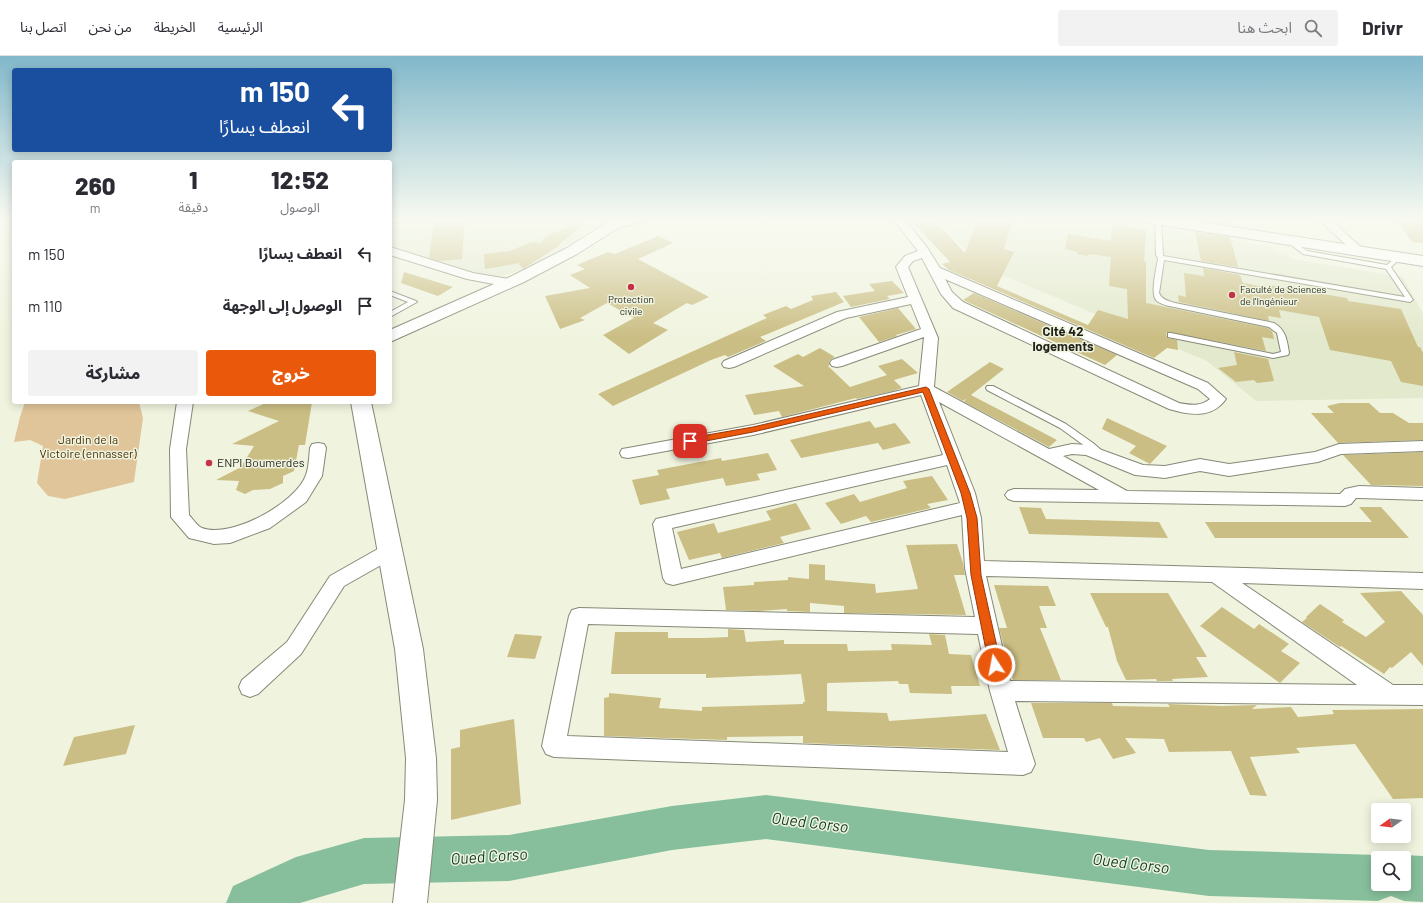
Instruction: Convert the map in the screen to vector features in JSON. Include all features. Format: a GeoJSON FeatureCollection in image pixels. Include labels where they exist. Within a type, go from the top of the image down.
{"type":"FeatureCollection","features":[{"type":"Feature","properties":{"kind":"main road"},"geometry":{"type":"LineString","coordinates":[[392,336],[510,283],[557,259]]}},
{"type":"Feature","properties":{"kind":"main road"},"geometry":{"type":"LineString","coordinates":[[1382,259],[1394,262],[1423,261]]}},
{"type":"Feature","properties":{"kind":"main road"},"geometry":{"type":"LineString","coordinates":[[361,404],[409,649],[421,758],[421,800],[410,903]]}},
{"type":"Feature","properties":{"kind":"street"},"geometry":{"type":"LineString","coordinates":[[414,259],[471,276],[510,283]]}},
{"type":"Feature","properties":{"kind":"street"},"geometry":{"type":"LineString","coordinates":[[910,259],[905,261],[902,267],[916,299],[930,338],[926,389],[952,458],[972,518],[975,568],[987,626],[1000,691],[1023,764],[554,746],[579,616],[987,626]]}},
{"type":"Feature","properties":{"kind":"street"},"geometry":{"type":"LineString","coordinates":[[928,259],[948,296],[958,305],[1174,406],[1187,410],[1201,410],[1214,406],[1218,399],[1203,386],[936,272]]}},
{"type":"Feature","properties":{"kind":"street"},"geometry":{"type":"LineString","coordinates":[[729,364],[842,315],[916,299]]}},
{"type":"Feature","properties":{"kind":"street"},"geometry":{"type":"LineString","coordinates":[[838,363],[928,331]]}},
{"type":"Feature","properties":{"kind":"street"},"geometry":{"type":"LineString","coordinates":[[628,453],[753,430],[926,389],[1125,497]]}},
{"type":"Feature","properties":{"kind":"street"},"geometry":{"type":"LineString","coordinates":[[185,404],[178,449],[180,517],[195,533],[214,537],[230,536],[264,523],[300,498],[307,489],[314,476],[318,448]]}},
{"type":"Feature","properties":{"kind":"street"},"geometry":{"type":"LineString","coordinates":[[1047,455],[1072,449],[1088,450],[1141,471],[1165,472],[1200,465],[1230,470],[1318,457],[1339,449],[1423,446]]}},
{"type":"Feature","properties":{"kind":"street"},"geometry":{"type":"LineString","coordinates":[[952,458],[662,524],[673,578],[969,507]]}},
{"type":"Feature","properties":{"kind":"street"},"geometry":{"type":"LineString","coordinates":[[1014,495],[1345,500],[1351,493],[1359,492],[1423,494]]}},
{"type":"Feature","properties":{"kind":"street"},"geometry":{"type":"LineString","coordinates":[[250,687],[294,648],[338,581],[390,551]]}},
{"type":"Feature","properties":{"kind":"street"},"geometry":{"type":"LineString","coordinates":[[975,568],[1423,581]]}},
{"type":"Feature","properties":{"kind":"street"},"geometry":{"type":"LineString","coordinates":[[1214,574],[1388,694]]}},
{"type":"Feature","properties":{"kind":"street"},"geometry":{"type":"LineString","coordinates":[[1000,691],[1423,695]]}},
{"type":"Feature","properties":{"kind":"lane"},"geometry":{"type":"LineString","coordinates":[[1161,259],[1156,293],[1158,298],[1174,305],[1277,327],[1282,333],[1286,353],[1273,356],[1172,335]]}},
{"type":"Feature","properties":{"kind":"lane"},"geometry":{"type":"LineString","coordinates":[[1164,259],[1410,300],[1394,262],[1360,259]]}},
{"type":"Feature","properties":{"kind":"lane"},"geometry":{"type":"LineString","coordinates":[[392,294],[414,302],[392,314]]}},
{"type":"Feature","properties":{"kind":"lane"},"geometry":{"type":"LineString","coordinates":[[990,388],[1071,431],[1086,440],[1103,455]]}},
{"type":"Feature","properties":{"kind":"shaded area"},"geometry":{"type":"Polygon","coordinates":[[[404,259],[548,259],[526,268],[482,283],[404,259]]]}},
{"type":"Feature","properties":{"kind":"shaded area","name":"Faculté de Sciences de l'Ingénieur"},"geometry":{"type":"Polygon","coordinates":[[[974,259],[1291,259],[1403,277],[1423,314],[1423,398],[1256,401],[1207,361],[983,267],[974,259]]]}},
{"type":"Feature","properties":{"kind":"green space","name":"Jardin de la Victoire (ennasser)"},"geometry":{"type":"Polygon","coordinates":[[[24,404],[140,404],[143,418],[134,482],[65,499],[48,496],[37,483],[43,446],[30,440],[14,442],[24,404]]]}},
{"type":"Feature","properties":{"kind":"building"},"geometry":{"type":"Polygon","coordinates":[[[431,259],[462,259],[462,259],[439,261],[431,259]]]}},
{"type":"Feature","properties":{"kind":"building"},"geometry":{"type":"Polygon","coordinates":[[[484,259],[539,259],[523,269],[519,264],[520,263],[485,269],[484,259]]]}},
{"type":"Feature","properties":{"kind":"building"},"geometry":{"type":"Polygon","coordinates":[[[592,259],[639,259],[709,297],[692,305],[687,303],[653,323],[668,330],[629,354],[603,335],[634,318],[607,303],[580,318],[585,320],[560,329],[545,296],[590,288],[570,275],[585,269],[577,265],[592,259]]]}},
{"type":"Feature","properties":{"kind":"building"},"geometry":{"type":"Polygon","coordinates":[[[947,259],[1011,259],[997,286],[1088,325],[1098,310],[1128,319],[1127,289],[1109,286],[1111,259],[1144,259],[1144,261],[1146,262],[1146,303],[1268,328],[1272,331],[1274,339],[1262,337],[1266,351],[1168,332],[1166,333],[1167,338],[1177,340],[1178,350],[1167,348],[1154,358],[949,270],[942,264],[950,262],[947,259]]]}},
{"type":"Feature","properties":{"kind":"building"},"geometry":{"type":"Polygon","coordinates":[[[1200,259],[1236,259],[1238,267],[1201,261],[1200,259]]]}},
{"type":"Feature","properties":{"kind":"building"},"geometry":{"type":"Polygon","coordinates":[[[1203,268],[1240,275],[1243,283],[1270,288],[1269,285],[1347,298],[1348,301],[1401,309],[1418,347],[1420,347],[1423,353],[1423,386],[1401,382],[1391,361],[1330,350],[1319,317],[1279,310],[1281,318],[1268,316],[1269,321],[1179,302],[1178,295],[1186,297],[1184,273],[1204,276],[1203,268]]]}},
{"type":"Feature","properties":{"kind":"building"},"geometry":{"type":"Polygon","coordinates":[[[404,272],[453,287],[438,296],[401,283],[404,272]]]}},
{"type":"Feature","properties":{"kind":"building"},"geometry":{"type":"Polygon","coordinates":[[[892,281],[904,293],[887,296],[890,299],[851,307],[843,296],[875,291],[869,284],[892,281]]]}},
{"type":"Feature","properties":{"kind":"building"},"geometry":{"type":"Polygon","coordinates":[[[836,292],[844,302],[760,337],[766,341],[728,357],[725,355],[711,360],[613,406],[598,394],[767,318],[763,315],[786,306],[791,309],[813,300],[811,296],[836,292]]]}},
{"type":"Feature","properties":{"kind":"building"},"geometry":{"type":"Polygon","coordinates":[[[974,293],[1117,355],[1105,365],[963,300],[974,293]]]}},
{"type":"Feature","properties":{"kind":"building"},"geometry":{"type":"Polygon","coordinates":[[[898,308],[916,329],[879,342],[859,317],[898,308]]]}},
{"type":"Feature","properties":{"kind":"building"},"geometry":{"type":"Polygon","coordinates":[[[820,348],[835,357],[831,359],[829,362],[830,365],[828,366],[850,387],[887,375],[878,366],[902,359],[918,373],[894,380],[902,388],[893,391],[856,398],[782,417],[779,411],[754,415],[745,395],[804,386],[773,366],[798,354],[803,357],[820,348]]]}},
{"type":"Feature","properties":{"kind":"building"},"geometry":{"type":"Polygon","coordinates":[[[1234,352],[1268,359],[1274,381],[1257,383],[1254,380],[1236,382],[1218,368],[1237,365],[1234,352]]]}},
{"type":"Feature","properties":{"kind":"building"},"geometry":{"type":"Polygon","coordinates":[[[990,362],[1004,369],[971,395],[1057,440],[1049,447],[964,402],[966,398],[963,401],[947,392],[990,362]]]}},
{"type":"Feature","properties":{"kind":"building"},"geometry":{"type":"Polygon","coordinates":[[[1340,403],[1369,403],[1380,413],[1393,413],[1409,423],[1423,423],[1423,440],[1338,443],[1311,413],[1334,413],[1327,406],[1340,403]]]}},
{"type":"Feature","properties":{"kind":"building"},"geometry":{"type":"Polygon","coordinates":[[[264,404],[312,404],[305,445],[299,445],[294,471],[283,476],[283,483],[270,489],[253,490],[245,494],[236,490],[239,481],[216,480],[241,467],[254,446],[232,444],[279,421],[248,411],[264,404]]]}},
{"type":"Feature","properties":{"kind":"building"},"geometry":{"type":"Polygon","coordinates":[[[1107,418],[1167,446],[1150,464],[1129,453],[1136,446],[1102,429],[1107,418]]]}},
{"type":"Feature","properties":{"kind":"building"},"geometry":{"type":"Polygon","coordinates":[[[870,421],[875,428],[895,423],[911,443],[883,450],[878,443],[801,458],[790,440],[870,421]]]}},
{"type":"Feature","properties":{"kind":"building"},"geometry":{"type":"Polygon","coordinates":[[[1423,452],[1423,486],[1371,485],[1343,455],[1423,452]]]}},
{"type":"Feature","properties":{"kind":"building"},"geometry":{"type":"Polygon","coordinates":[[[768,453],[777,470],[757,474],[760,480],[726,486],[723,478],[666,489],[670,499],[640,505],[632,480],[659,475],[657,470],[721,458],[722,461],[768,453]]]}},
{"type":"Feature","properties":{"kind":"building"},"geometry":{"type":"Polygon","coordinates":[[[932,476],[948,500],[927,504],[931,508],[871,522],[866,516],[841,524],[825,503],[854,494],[860,502],[907,488],[903,481],[932,476]]]}},
{"type":"Feature","properties":{"kind":"building"},"geometry":{"type":"Polygon","coordinates":[[[796,503],[811,529],[780,537],[784,543],[722,558],[720,553],[689,560],[677,532],[714,523],[718,533],[771,520],[766,511],[796,503]]]}},
{"type":"Feature","properties":{"kind":"building"},"geometry":{"type":"Polygon","coordinates":[[[1019,507],[1041,508],[1046,519],[1159,522],[1168,538],[1029,534],[1019,507]]]}},
{"type":"Feature","properties":{"kind":"building"},"geometry":{"type":"Polygon","coordinates":[[[1359,507],[1381,507],[1409,538],[1215,538],[1205,522],[1372,522],[1359,507]]]}},
{"type":"Feature","properties":{"kind":"building"},"geometry":{"type":"Polygon","coordinates":[[[957,544],[965,575],[954,575],[966,615],[844,613],[844,606],[810,603],[810,612],[787,611],[787,609],[759,611],[726,610],[723,587],[754,585],[754,582],[788,580],[788,577],[809,579],[809,564],[825,565],[825,580],[875,584],[876,593],[918,589],[906,545],[957,544]]]}},
{"type":"Feature","properties":{"kind":"building"},"geometry":{"type":"Polygon","coordinates":[[[994,585],[1048,586],[1056,606],[1039,606],[1047,628],[1040,628],[1061,680],[1013,680],[999,628],[1007,628],[994,585]]]}},
{"type":"Feature","properties":{"kind":"building"},"geometry":{"type":"Polygon","coordinates":[[[1401,591],[1423,615],[1423,666],[1411,652],[1392,668],[1390,667],[1384,674],[1302,622],[1320,604],[1344,620],[1342,622],[1366,637],[1385,622],[1360,593],[1401,591]]]}},
{"type":"Feature","properties":{"kind":"building"},"geometry":{"type":"Polygon","coordinates":[[[1090,593],[1168,593],[1207,657],[1196,657],[1208,677],[1172,679],[1173,681],[1157,681],[1156,679],[1126,680],[1117,661],[1108,627],[1106,627],[1090,593]]]}},
{"type":"Feature","properties":{"kind":"building"},"geometry":{"type":"Polygon","coordinates":[[[1222,607],[1254,629],[1259,624],[1289,644],[1281,651],[1300,663],[1280,683],[1200,626],[1222,607]]]}},
{"type":"Feature","properties":{"kind":"building"},"geometry":{"type":"Polygon","coordinates":[[[728,629],[744,630],[746,642],[784,640],[784,644],[847,644],[848,651],[892,650],[891,644],[932,645],[929,634],[945,635],[949,654],[971,655],[980,686],[951,686],[952,694],[910,693],[908,684],[899,684],[898,681],[828,683],[827,711],[887,713],[889,721],[986,714],[1000,750],[803,743],[803,736],[727,737],[727,740],[604,736],[604,698],[609,697],[609,693],[661,698],[659,708],[702,711],[702,707],[803,704],[803,702],[805,702],[801,674],[706,678],[706,674],[611,674],[615,632],[668,632],[668,638],[705,638],[728,637],[728,629]]]}},
{"type":"Feature","properties":{"kind":"building"},"geometry":{"type":"Polygon","coordinates":[[[515,634],[542,636],[535,659],[507,657],[515,634]]]}},
{"type":"Feature","properties":{"kind":"building"},"geometry":{"type":"Polygon","coordinates":[[[1031,703],[1112,703],[1113,706],[1170,707],[1168,704],[1222,706],[1257,705],[1252,709],[1291,707],[1298,717],[1334,714],[1332,710],[1423,709],[1423,798],[1393,799],[1355,744],[1296,748],[1300,753],[1250,757],[1267,796],[1250,795],[1231,751],[1169,752],[1164,739],[1125,738],[1136,753],[1113,759],[1100,738],[1086,742],[1084,738],[1043,738],[1031,703]]]}},
{"type":"Feature","properties":{"kind":"building"},"geometry":{"type":"Polygon","coordinates":[[[514,719],[521,804],[451,820],[451,749],[460,747],[460,730],[514,719]]]}},
{"type":"Feature","properties":{"kind":"building"},"geometry":{"type":"Polygon","coordinates":[[[135,725],[126,754],[63,766],[74,737],[135,725]]]}},
{"type":"Feature","properties":{"kind":"waterway","name":"Oued Corso"},"geometry":{"type":"LineString","coordinates":[[250,903],[296,880],[364,861],[509,858],[672,828],[766,817],[1209,873],[1371,878]]}},
{"type":"Feature","properties":{"kind":"waterway","name":"Oued Corso"},"geometry":{"type":"LineString","coordinates":[[1411,878],[1423,879]]}},
{"type":"Feature","properties":{"kind":"place","name":"Protection civile"},"geometry":{"type":"Point","coordinates":[631,287]}},
{"type":"Feature","properties":{"kind":"place","name":"Faculté de Sciences de l'Ingénieur"},"geometry":{"type":"Point","coordinates":[1232,295]}},
{"type":"Feature","properties":{"kind":"place","name":"ENPI Boumerdes"},"geometry":{"type":"Point","coordinates":[209,463]}},
{"type":"Feature","properties":{"kind":"district","name":"Cité 42 logements"},"geometry":{"type":"Point","coordinates":[1063,338]}},
{"type":"Feature","properties":{"kind":"route"},"geometry":{"type":"LineString","coordinates":[[690,441],[753,430],[926,389],[966,493],[972,518],[976,575],[995,665]]}}]}
